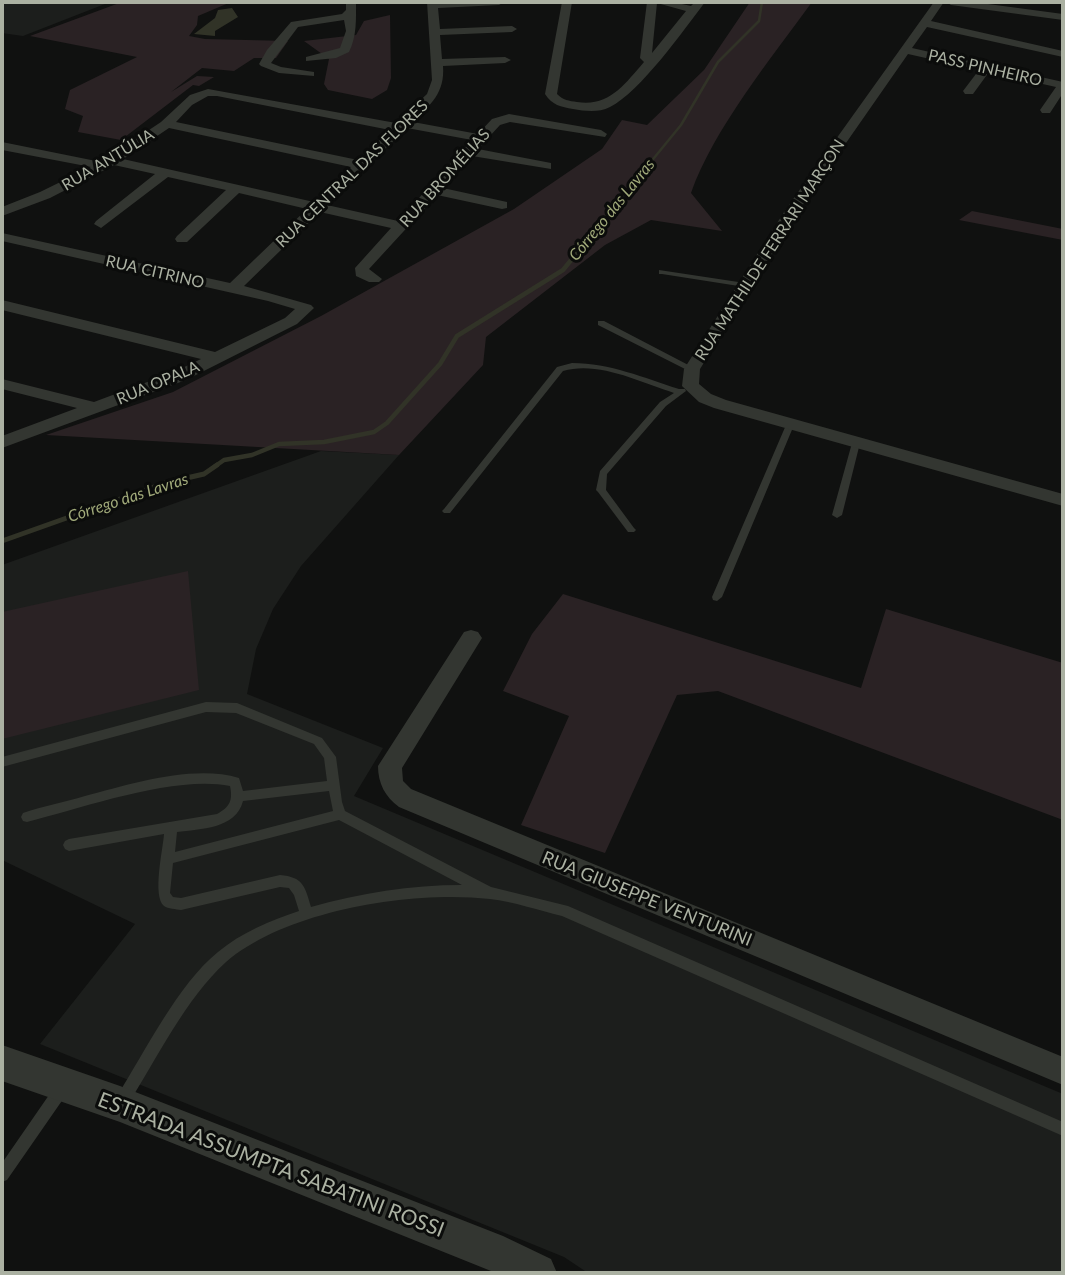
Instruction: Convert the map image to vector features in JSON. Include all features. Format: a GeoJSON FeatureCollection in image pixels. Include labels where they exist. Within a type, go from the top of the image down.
{"type":"FeatureCollection","features":[{"type":"Feature","properties":{"kind":"street"},"geometry":{"type":"LineString","coordinates":[[310,59],[336,55],[345,50],[351,31],[348,14],[351,2]]}},
{"type":"Feature","properties":{"kind":"street"},"geometry":{"type":"LineString","coordinates":[[432,3],[499,2]]}},
{"type":"Feature","properties":{"kind":"street"},"geometry":{"type":"LineString","coordinates":[[567,2],[551,94],[555,100],[564,104],[593,107],[612,101],[650,62],[696,6]]}},
{"type":"Feature","properties":{"kind":"street"},"geometry":{"type":"LineString","coordinates":[[650,62],[646,58],[652,2]]}},
{"type":"Feature","properties":{"kind":"street"},"geometry":{"type":"LineString","coordinates":[[662,2],[696,6]]}},
{"type":"Feature","properties":{"kind":"street","name":"RUA MATHILDE FERRARI MARÇON"},"geometry":{"type":"LineString","coordinates":[[685,389],[692,369],[793,209],[939,2]]}},
{"type":"Feature","properties":{"kind":"street"},"geometry":{"type":"LineString","coordinates":[[951,2],[1030,7],[1063,17]]}},
{"type":"Feature","properties":{"kind":"street","name":"RUA CENTRAL DAS FLORES"},"geometry":{"type":"LineString","coordinates":[[232,289],[433,95],[438,86],[438,63],[432,3]]}},
{"type":"Feature","properties":{"kind":"street"},"geometry":{"type":"LineString","coordinates":[[300,11],[316,21]]}},
{"type":"Feature","properties":{"kind":"street"},"geometry":{"type":"LineString","coordinates":[[310,74],[268,68],[265,64],[271,52],[295,24],[341,18],[348,14]]}},
{"type":"Feature","properties":{"kind":"street"},"geometry":{"type":"LineString","coordinates":[[925,23],[1052,64]]}},
{"type":"Feature","properties":{"kind":"street"},"geometry":{"type":"LineString","coordinates":[[435,32],[512,29]]}},
{"type":"Feature","properties":{"kind":"street","name":"PASS PINHEIRO"},"geometry":{"type":"LineString","coordinates":[[906,50],[986,68],[1052,64],[1063,85]]}},
{"type":"Feature","properties":{"kind":"street"},"geometry":{"type":"LineString","coordinates":[[438,63],[505,60]]}},
{"type":"Feature","properties":{"kind":"street"},"geometry":{"type":"LineString","coordinates":[[969,91],[986,68]]}},
{"type":"Feature","properties":{"kind":"street"},"geometry":{"type":"LineString","coordinates":[[1045,110],[1063,85]]}},
{"type":"Feature","properties":{"kind":"street","name":"RUA ANTÚLIA"},"geometry":{"type":"LineString","coordinates":[[2,212],[60,190],[109,164],[167,124],[190,100],[204,92],[217,92],[403,126]]}},
{"type":"Feature","properties":{"kind":"street","name":"RUA BROMÉLIAS"},"geometry":{"type":"LineString","coordinates":[[374,279],[361,273],[362,268],[496,122],[509,118],[601,134]]}},
{"type":"Feature","properties":{"kind":"street"},"geometry":{"type":"LineString","coordinates":[[167,124],[362,165]]}},
{"type":"Feature","properties":{"kind":"street"},"geometry":{"type":"LineString","coordinates":[[403,126],[480,138]]}},
{"type":"Feature","properties":{"kind":"street"},"geometry":{"type":"LineString","coordinates":[[2,146],[165,173],[403,226]]}},
{"type":"Feature","properties":{"kind":"street"},"geometry":{"type":"LineString","coordinates":[[469,151],[546,166]]}},
{"type":"Feature","properties":{"kind":"street"},"geometry":{"type":"LineString","coordinates":[[101,224],[165,173]]}},
{"type":"Feature","properties":{"kind":"street"},"geometry":{"type":"LineString","coordinates":[[182,239],[236,189]]}},
{"type":"Feature","properties":{"kind":"street"},"geometry":{"type":"LineString","coordinates":[[434,190],[502,205]]}},
{"type":"Feature","properties":{"kind":"street"},"geometry":{"type":"LineString","coordinates":[[2,199],[26,204]]}},
{"type":"Feature","properties":{"kind":"street","name":"RUA CITRINO"},"geometry":{"type":"LineString","coordinates":[[2,237],[306,308]]}},
{"type":"Feature","properties":{"kind":"street"},"geometry":{"type":"LineString","coordinates":[[2,305],[217,358]]}},
{"type":"Feature","properties":{"kind":"street","name":"RUA OPALA"},"geometry":{"type":"LineString","coordinates":[[2,442],[180,376],[301,315],[306,308]]}},
{"type":"Feature","properties":{"kind":"street"},"geometry":{"type":"LineString","coordinates":[[2,384],[98,408]]}},
{"type":"Feature","properties":{"kind":"street"},"geometry":{"type":"LineString","coordinates":[[685,389],[719,404],[790,425],[1063,500]]}},
{"type":"Feature","properties":{"kind":"street","name":"RUA GIUSEPPE VENTURINI"},"geometry":{"type":"LineString","coordinates":[[471,638],[390,765],[390,776],[398,793],[420,805],[1063,1071]]}},
{"type":"Feature","properties":{"kind":"street","name":"ESTRADA ASSUMPTA SABATINI ROSSI"},"geometry":{"type":"LineString","coordinates":[[2,1063],[120,1104],[491,1251],[537,1273]]}},
{"type":"Feature","properties":{"kind":"lane"},"geometry":{"type":"LineString","coordinates":[[662,272],[745,285]]}},
{"type":"Feature","properties":{"kind":"lane"},"geometry":{"type":"LineString","coordinates":[[601,323],[692,369]]}},
{"type":"Feature","properties":{"kind":"lane"},"geometry":{"type":"LineString","coordinates":[[447,511],[560,369],[569,365],[592,366],[685,389]]}},
{"type":"Feature","properties":{"kind":"lane"},"geometry":{"type":"LineString","coordinates":[[631,530],[601,490],[603,473],[663,404],[685,389]]}},
{"type":"Feature","properties":{"kind":"lane"},"geometry":{"type":"LineString","coordinates":[[717,597],[790,425]]}},
{"type":"Feature","properties":{"kind":"lane"},"geometry":{"type":"LineString","coordinates":[[837,515],[856,443]]}},
{"type":"Feature","properties":{"kind":"lane"},"geometry":{"type":"LineString","coordinates":[[2,762],[206,707],[223,706],[253,713],[318,741],[330,757],[340,814]]}},
{"type":"Feature","properties":{"kind":"lane"},"geometry":{"type":"LineString","coordinates":[[27,817],[190,778],[223,777],[235,782],[240,796],[235,811],[223,818],[69,845]]}},
{"type":"Feature","properties":{"kind":"lane"},"geometry":{"type":"LineString","coordinates":[[240,796],[334,785]]}},
{"type":"Feature","properties":{"kind":"lane"},"geometry":{"type":"LineString","coordinates":[[168,859],[340,814],[490,893]]}},
{"type":"Feature","properties":{"kind":"lane"},"geometry":{"type":"LineString","coordinates":[[171,827],[164,894],[169,902],[181,905],[280,881],[292,882],[300,892],[306,913]]}},
{"type":"Feature","properties":{"kind":"lane"},"geometry":{"type":"LineString","coordinates":[[120,1104],[195,986],[219,959],[234,947],[273,925],[306,913],[388,896],[430,892],[490,893],[563,910],[1063,1129]]}},
{"type":"Feature","properties":{"kind":"lane"},"geometry":{"type":"LineString","coordinates":[[2,1175],[65,1085]]}},
{"type":"Feature","properties":{"kind":"shaded area"},"geometry":{"type":"Polygon","coordinates":[[[2,2],[110,2],[23,36],[2,33],[2,2]]]}},
{"type":"Feature","properties":{"kind":"shaded area"},"geometry":{"type":"Polygon","coordinates":[[[122,2],[231,2],[198,16],[197,25],[189,36],[205,39],[288,41],[276,58],[254,58],[234,71],[202,68],[171,92],[197,76],[214,77],[199,86],[193,85],[121,140],[78,132],[83,116],[65,109],[70,90],[137,57],[30,36],[122,2]]]}},
{"type":"Feature","properties":{"kind":"shaded area"},"geometry":{"type":"Polygon","coordinates":[[[750,2],[812,2],[728,119],[691,193],[722,231],[651,220],[605,245],[486,337],[483,365],[399,455],[46,435],[173,392],[321,316],[514,209],[602,149],[622,120],[647,125],[704,70],[750,2]]]}},
{"type":"Feature","properties":{"kind":"shaded area"},"geometry":{"type":"Polygon","coordinates":[[[232,8],[238,17],[215,31],[215,36],[194,34],[215,18],[218,10],[232,8]]]}},
{"type":"Feature","properties":{"kind":"shaded area"},"geometry":{"type":"Polygon","coordinates":[[[390,15],[391,78],[387,90],[372,99],[328,90],[324,84],[329,59],[304,41],[356,35],[364,21],[390,15]]]}},
{"type":"Feature","properties":{"kind":"shaded area"},"geometry":{"type":"Polygon","coordinates":[[[972,211],[1063,229],[1063,240],[959,220],[972,211]]]}},
{"type":"Feature","properties":{"kind":"shaded area"},"geometry":{"type":"Polygon","coordinates":[[[321,451],[399,455],[301,566],[273,609],[256,649],[247,694],[383,748],[354,796],[1063,1094],[1063,1273],[588,1273],[564,1257],[40,1044],[135,924],[2,860],[2,565],[321,451]]]}},
{"type":"Feature","properties":{"kind":"shaded area"},"geometry":{"type":"Polygon","coordinates":[[[188,571],[199,690],[2,739],[2,612],[188,571]]]}},
{"type":"Feature","properties":{"kind":"shaded area"},"geometry":{"type":"Polygon","coordinates":[[[563,594],[861,688],[886,609],[1063,663],[1063,820],[718,691],[677,695],[605,853],[521,825],[569,716],[503,691],[532,634],[563,594]]]}},
{"type":"Feature","properties":{"kind":"waterway","name":"Córrego das Lavras"},"geometry":{"type":"LineString","coordinates":[[618,202],[681,125],[718,62],[759,21],[762,2]]}},
{"type":"Feature","properties":{"kind":"waterway","name":"Córrego das Lavras"},"geometry":{"type":"LineString","coordinates":[[214,467],[224,460],[252,455],[279,444],[324,442],[374,432],[387,423],[440,364],[457,336],[563,270],[620,200]]}},
{"type":"Feature","properties":{"kind":"waterway","name":"Córrego das Lavras"},"geometry":{"type":"LineString","coordinates":[[2,541],[165,483],[204,474],[217,465]]}}]}
